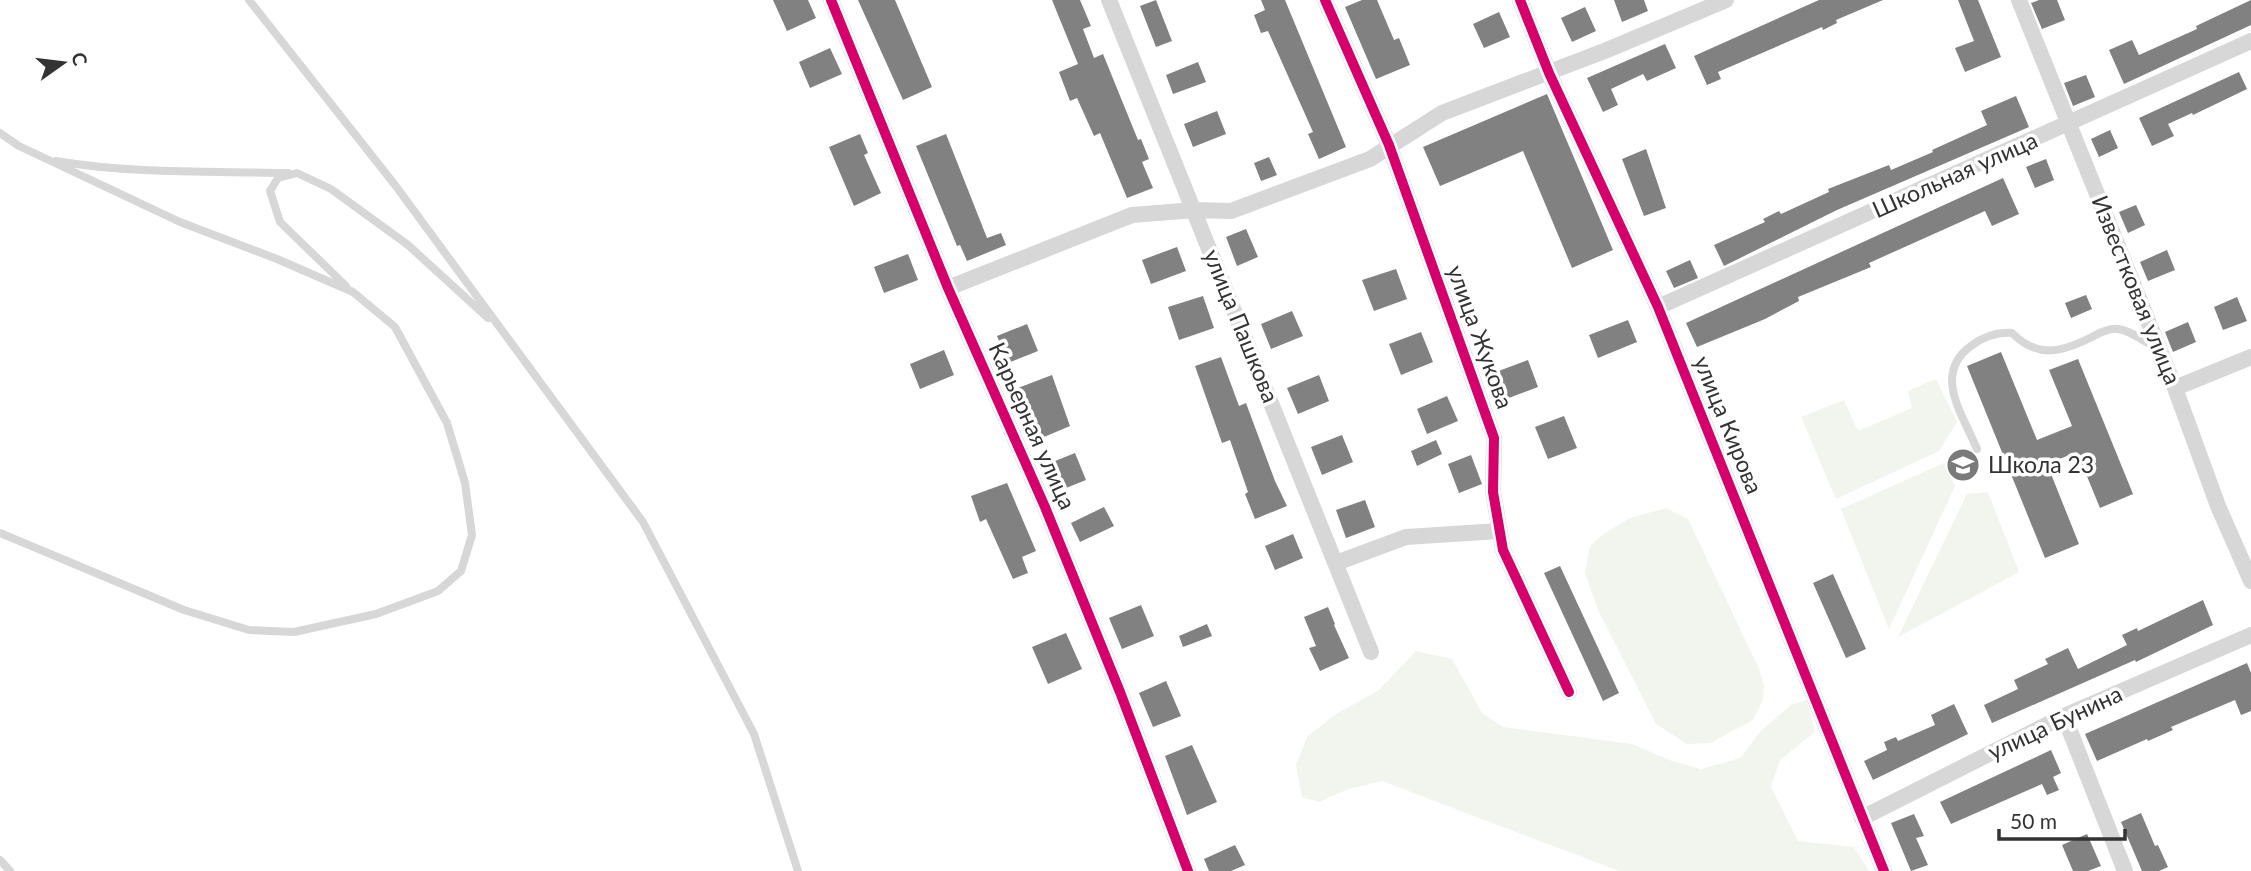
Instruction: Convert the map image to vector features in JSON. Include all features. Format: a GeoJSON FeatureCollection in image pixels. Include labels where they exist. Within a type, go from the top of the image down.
{"type":"FeatureCollection","features":[{"type":"Feature","properties":{"kind":"street","name":"Карьерная улица"},"geometry":{"type":"LineString","coordinates":[[831,0],[948,288],[1050,520],[1121,692],[1188,871]]}},
{"type":"Feature","properties":{"kind":"street","name":"улица Пашкова"},"geometry":{"type":"LineString","coordinates":[[1109,0],[1371,652]]}},
{"type":"Feature","properties":{"kind":"street","name":"улица Жукова"},"geometry":{"type":"LineString","coordinates":[[1325,0],[1389,145],[1494,438],[1493,492],[1503,550],[1569,692]]}},
{"type":"Feature","properties":{"kind":"street","name":"улица Кирова"},"geometry":{"type":"LineString","coordinates":[[1520,0],[1549,73],[1658,307],[1884,871]]}},
{"type":"Feature","properties":{"kind":"street"},"geometry":{"type":"LineString","coordinates":[[948,288],[1132,215],[1195,210],[1231,211],[1370,159],[1442,113],[1549,73],[1726,0]]}},
{"type":"Feature","properties":{"kind":"street","name":"Известковая улица"},"geometry":{"type":"LineString","coordinates":[[2020,0],[2175,388],[2218,506],[2251,581]]}},
{"type":"Feature","properties":{"kind":"street","name":"Школьная улица"},"geometry":{"type":"LineString","coordinates":[[1658,307],[2069,125],[2251,41]]}},
{"type":"Feature","properties":{"kind":"street"},"geometry":{"type":"LineString","coordinates":[[2175,388],[2251,357]]}},
{"type":"Feature","properties":{"kind":"street"},"geometry":{"type":"LineString","coordinates":[[1336,563],[1406,537],[1499,531]]}},
{"type":"Feature","properties":{"kind":"street","name":"улица Бунина"},"geometry":{"type":"LineString","coordinates":[[1862,818],[2064,716],[2251,635]]}},
{"type":"Feature","properties":{"kind":"street"},"geometry":{"type":"LineString","coordinates":[[2064,716],[2125,871]]}},
{"type":"Feature","properties":{"kind":"lane"},"geometry":{"type":"LineString","coordinates":[[249,0],[395,185],[643,523],[754,734],[798,871]]}},
{"type":"Feature","properties":{"kind":"lane"},"geometry":{"type":"LineString","coordinates":[[0,133],[45,159],[180,222],[353,292]]}},
{"type":"Feature","properties":{"kind":"lane"},"geometry":{"type":"LineString","coordinates":[[45,159],[89,167],[140,170],[298,173],[331,189],[408,245],[503,332]]}},
{"type":"Feature","properties":{"kind":"lane"},"geometry":{"type":"LineString","coordinates":[[0,533],[184,610],[249,630],[294,632],[376,614],[438,591],[461,571],[472,535],[465,483],[447,423],[395,327],[321,263],[280,222],[270,191],[278,178],[298,173]]}},
{"type":"Feature","properties":{"kind":"lane"},"geometry":{"type":"LineString","coordinates":[[1977,449],[1953,393],[1950,374],[1959,356],[1973,344],[2000,332],[2012,333],[2033,349],[2045,352],[2077,344],[2115,328],[2160,350]]}},
{"type":"Feature","properties":{"kind":"lane"},"geometry":{"type":"LineString","coordinates":[[0,860],[10,871]]}},
{"type":"Feature","properties":{"kind":"shaded area"},"geometry":{"type":"Polygon","coordinates":[[[1936,379],[1957,422],[1939,451],[1836,499],[1801,417],[1844,400],[1858,431],[1912,408],[1908,391],[1936,379]]]}},
{"type":"Feature","properties":{"kind":"shaded area"},"geometry":{"type":"Polygon","coordinates":[[[1944,463],[1955,486],[1889,629],[1841,509],[1944,463]]]}},
{"type":"Feature","properties":{"kind":"shaded area"},"geometry":{"type":"Polygon","coordinates":[[[1988,492],[2019,572],[1898,637],[1967,494],[1988,492]]]}},
{"type":"Feature","properties":{"kind":"shaded area"},"geometry":{"type":"Polygon","coordinates":[[[1666,508],[1688,519],[1759,669],[1764,686],[1763,700],[1753,720],[1710,743],[1687,744],[1656,724],[1598,610],[1585,573],[1590,546],[1605,533],[1630,518],[1666,508]]]}},
{"type":"Feature","properties":{"kind":"shaded area"},"geometry":{"type":"Polygon","coordinates":[[[1416,651],[1452,659],[1482,713],[1503,727],[1632,744],[1672,761],[1701,769],[1740,758],[1761,731],[1791,705],[1807,700],[1815,732],[1780,760],[1771,787],[1798,841],[1854,847],[1869,871],[1619,871],[1382,781],[1346,790],[1319,802],[1302,797],[1296,765],[1307,737],[1336,714],[1378,691],[1416,651]]]}},
{"type":"Feature","properties":{"kind":"building"},"geometry":{"type":"Polygon","coordinates":[[[773,0],[808,0],[816,18],[787,31],[773,0]]]}},
{"type":"Feature","properties":{"kind":"building"},"geometry":{"type":"Polygon","coordinates":[[[858,0],[895,0],[932,87],[903,100],[858,0]]]}},
{"type":"Feature","properties":{"kind":"building"},"geometry":{"type":"Polygon","coordinates":[[[1052,0],[1080,0],[1091,26],[1083,29],[1094,58],[1103,54],[1138,140],[1141,139],[1149,159],[1142,162],[1153,188],[1127,198],[1100,133],[1094,136],[1077,98],[1070,101],[1059,72],[1078,64],[1052,0]]]}},
{"type":"Feature","properties":{"kind":"building"},"geometry":{"type":"Polygon","coordinates":[[[1156,0],[1172,41],[1156,47],[1140,6],[1156,0]]]}},
{"type":"Feature","properties":{"kind":"building"},"geometry":{"type":"Polygon","coordinates":[[[1261,0],[1285,0],[1346,147],[1319,159],[1308,134],[1313,132],[1268,31],[1261,33],[1254,15],[1265,10],[1261,0]]]}},
{"type":"Feature","properties":{"kind":"building"},"geometry":{"type":"Polygon","coordinates":[[[1362,0],[1377,0],[1394,40],[1399,38],[1410,65],[1376,79],[1345,7],[1362,0]]]}},
{"type":"Feature","properties":{"kind":"building"},"geometry":{"type":"Polygon","coordinates":[[[1614,0],[1644,0],[1648,11],[1622,22],[1614,0]]]}},
{"type":"Feature","properties":{"kind":"building"},"geometry":{"type":"Polygon","coordinates":[[[1819,0],[1883,0],[1836,20],[1837,23],[1823,30],[1822,27],[1718,72],[1721,79],[1707,85],[1694,56],[1819,0]]]}},
{"type":"Feature","properties":{"kind":"building"},"geometry":{"type":"Polygon","coordinates":[[[1958,0],[1978,0],[2001,57],[1965,72],[1955,48],[1974,41],[1958,0]]]}},
{"type":"Feature","properties":{"kind":"building"},"geometry":{"type":"Polygon","coordinates":[[[2057,0],[2065,20],[2042,29],[2031,3],[2057,0]]]}},
{"type":"Feature","properties":{"kind":"building"},"geometry":{"type":"Polygon","coordinates":[[[2251,0],[2251,25],[2124,84],[2109,50],[2132,40],[2139,55],[2197,29],[2196,26],[2251,0]]]}},
{"type":"Feature","properties":{"kind":"building"},"geometry":{"type":"Polygon","coordinates":[[[1585,7],[1596,31],[1572,42],[1561,18],[1585,7]]]}},
{"type":"Feature","properties":{"kind":"building"},"geometry":{"type":"Polygon","coordinates":[[[1499,12],[1510,37],[1484,48],[1473,24],[1499,12]]]}},
{"type":"Feature","properties":{"kind":"building"},"geometry":{"type":"Polygon","coordinates":[[[1665,44],[1676,68],[1647,81],[1643,74],[1611,89],[1618,105],[1603,112],[1587,78],[1665,44]]]}},
{"type":"Feature","properties":{"kind":"building"},"geometry":{"type":"Polygon","coordinates":[[[830,48],[842,74],[810,88],[799,62],[830,48]]]}},
{"type":"Feature","properties":{"kind":"building"},"geometry":{"type":"Polygon","coordinates":[[[1198,62],[1206,82],[1173,94],[1166,75],[1198,62]]]}},
{"type":"Feature","properties":{"kind":"building"},"geometry":{"type":"Polygon","coordinates":[[[2239,72],[2247,89],[2168,124],[2174,136],[2152,146],[2139,118],[2239,72]]]}},
{"type":"Feature","properties":{"kind":"building"},"geometry":{"type":"Polygon","coordinates":[[[2086,75],[2095,97],[2073,106],[2064,83],[2086,75]]]}},
{"type":"Feature","properties":{"kind":"building"},"geometry":{"type":"Polygon","coordinates":[[[1547,94],[1613,250],[1572,268],[1523,151],[1440,186],[1423,147],[1547,94]]]}},
{"type":"Feature","properties":{"kind":"building"},"geometry":{"type":"Polygon","coordinates":[[[2016,96],[2029,127],[1837,210],[1724,266],[1714,245],[1765,222],[1763,219],[1779,211],[1781,214],[1829,192],[1828,189],[1889,165],[1891,170],[1933,152],[1932,150],[1987,125],[1981,111],[2016,96]]]}},
{"type":"Feature","properties":{"kind":"building"},"geometry":{"type":"Polygon","coordinates":[[[1217,111],[1226,134],[1193,147],[1184,124],[1217,111]]]}},
{"type":"Feature","properties":{"kind":"building"},"geometry":{"type":"Polygon","coordinates":[[[2110,130],[2118,148],[2099,157],[2091,139],[2110,130]]]}},
{"type":"Feature","properties":{"kind":"building"},"geometry":{"type":"Polygon","coordinates":[[[860,134],[868,153],[864,155],[881,193],[854,206],[829,147],[860,134]]]}},
{"type":"Feature","properties":{"kind":"building"},"geometry":{"type":"Polygon","coordinates":[[[946,134],[987,238],[1001,233],[1006,245],[967,261],[960,245],[957,246],[916,146],[946,134]]]}},
{"type":"Feature","properties":{"kind":"building"},"geometry":{"type":"Polygon","coordinates":[[[1646,149],[1666,208],[1644,216],[1622,159],[1646,149]]]}},
{"type":"Feature","properties":{"kind":"building"},"geometry":{"type":"Polygon","coordinates":[[[1269,157],[1277,175],[1261,181],[1254,163],[1269,157]]]}},
{"type":"Feature","properties":{"kind":"building"},"geometry":{"type":"Polygon","coordinates":[[[2046,159],[2054,180],[2035,188],[2026,167],[2046,159]]]}},
{"type":"Feature","properties":{"kind":"building"},"geometry":{"type":"Polygon","coordinates":[[[2003,178],[2019,214],[1992,226],[1985,211],[1869,263],[1871,267],[1798,297],[1799,301],[1765,319],[1697,347],[1686,323],[2003,178]]]}},
{"type":"Feature","properties":{"kind":"building"},"geometry":{"type":"Polygon","coordinates":[[[2136,205],[2145,225],[2128,233],[2119,212],[2136,205]]]}},
{"type":"Feature","properties":{"kind":"building"},"geometry":{"type":"Polygon","coordinates":[[[1246,229],[1258,257],[1237,266],[1226,237],[1246,229]]]}},
{"type":"Feature","properties":{"kind":"building"},"geometry":{"type":"Polygon","coordinates":[[[1177,247],[1186,271],[1151,284],[1142,260],[1177,247]]]}},
{"type":"Feature","properties":{"kind":"building"},"geometry":{"type":"Polygon","coordinates":[[[2167,250],[2175,270],[2148,281],[2140,262],[2167,250]]]}},
{"type":"Feature","properties":{"kind":"building"},"geometry":{"type":"Polygon","coordinates":[[[908,254],[918,280],[884,293],[874,267],[908,254]]]}},
{"type":"Feature","properties":{"kind":"building"},"geometry":{"type":"Polygon","coordinates":[[[1690,260],[1698,278],[1674,288],[1666,271],[1690,260]]]}},
{"type":"Feature","properties":{"kind":"building"},"geometry":{"type":"Polygon","coordinates":[[[1396,269],[1407,299],[1374,311],[1362,280],[1396,269]]]}},
{"type":"Feature","properties":{"kind":"building"},"geometry":{"type":"Polygon","coordinates":[[[2086,295],[2092,309],[2071,318],[2065,303],[2086,295]]]}},
{"type":"Feature","properties":{"kind":"building"},"geometry":{"type":"Polygon","coordinates":[[[1203,296],[1214,328],[1179,340],[1168,307],[1203,296]]]}},
{"type":"Feature","properties":{"kind":"building"},"geometry":{"type":"Polygon","coordinates":[[[2237,297],[2247,321],[2223,330],[2214,307],[2237,297]]]}},
{"type":"Feature","properties":{"kind":"building"},"geometry":{"type":"Polygon","coordinates":[[[1292,311],[1303,336],[1271,349],[1261,324],[1292,311]]]}},
{"type":"Feature","properties":{"kind":"building"},"geometry":{"type":"Polygon","coordinates":[[[1628,320],[1637,342],[1598,358],[1589,335],[1628,320]]]}},
{"type":"Feature","properties":{"kind":"building"},"geometry":{"type":"Polygon","coordinates":[[[2188,322],[2196,342],[2173,352],[2165,332],[2188,322]]]}},
{"type":"Feature","properties":{"kind":"building"},"geometry":{"type":"Polygon","coordinates":[[[1027,324],[1038,351],[1008,363],[997,336],[1027,324]]]}},
{"type":"Feature","properties":{"kind":"building"},"geometry":{"type":"Polygon","coordinates":[[[1421,332],[1433,362],[1401,375],[1389,344],[1421,332]]]}},
{"type":"Feature","properties":{"kind":"building"},"geometry":{"type":"Polygon","coordinates":[[[944,350],[954,375],[920,389],[910,364],[944,350]]]}},
{"type":"Feature","properties":{"kind":"building"},"geometry":{"type":"Polygon","coordinates":[[[2001,352],[2037,440],[2072,426],[2049,370],[2078,359],[2133,494],[2100,508],[2077,452],[2047,464],[2079,544],[2045,558],[1967,366],[2001,352]]]}},
{"type":"Feature","properties":{"kind":"building"},"geometry":{"type":"Polygon","coordinates":[[[1221,357],[1239,406],[1246,403],[1287,506],[1255,519],[1230,440],[1222,443],[1195,366],[1221,357]]]}},
{"type":"Feature","properties":{"kind":"building"},"geometry":{"type":"Polygon","coordinates":[[[1528,360],[1538,387],[1506,399],[1496,372],[1528,360]]]}},
{"type":"Feature","properties":{"kind":"building"},"geometry":{"type":"Polygon","coordinates":[[[1052,375],[1070,426],[1037,440],[1018,388],[1052,375]]]}},
{"type":"Feature","properties":{"kind":"building"},"geometry":{"type":"Polygon","coordinates":[[[1319,375],[1329,401],[1298,414],[1287,388],[1319,375]]]}},
{"type":"Feature","properties":{"kind":"building"},"geometry":{"type":"Polygon","coordinates":[[[1447,396],[1458,421],[1427,434],[1417,409],[1447,396]]]}},
{"type":"Feature","properties":{"kind":"building"},"geometry":{"type":"Polygon","coordinates":[[[1564,416],[1577,448],[1548,459],[1535,427],[1564,416]]]}},
{"type":"Feature","properties":{"kind":"building"},"geometry":{"type":"Polygon","coordinates":[[[1342,435],[1353,462],[1322,475],[1311,447],[1342,435]]]}},
{"type":"Feature","properties":{"kind":"building"},"geometry":{"type":"Polygon","coordinates":[[[1436,440],[1442,454],[1417,466],[1411,451],[1436,440]]]}},
{"type":"Feature","properties":{"kind":"building"},"geometry":{"type":"Polygon","coordinates":[[[1075,453],[1086,480],[1056,492],[1045,465],[1075,453]]]}},
{"type":"Feature","properties":{"kind":"building"},"geometry":{"type":"Polygon","coordinates":[[[1471,455],[1482,484],[1459,493],[1448,464],[1471,455]]]}},
{"type":"Feature","properties":{"kind":"building"},"geometry":{"type":"Polygon","coordinates":[[[1007,483],[1036,551],[1022,557],[1028,573],[1013,579],[986,519],[980,522],[971,496],[1007,483]]]}},
{"type":"Feature","properties":{"kind":"building"},"geometry":{"type":"Polygon","coordinates":[[[1365,500],[1375,527],[1346,538],[1336,510],[1365,500]]]}},
{"type":"Feature","properties":{"kind":"building"},"geometry":{"type":"Polygon","coordinates":[[[1104,507],[1114,526],[1080,542],[1071,523],[1104,507]]]}},
{"type":"Feature","properties":{"kind":"building"},"geometry":{"type":"Polygon","coordinates":[[[1293,534],[1303,558],[1275,570],[1265,546],[1293,534]]]}},
{"type":"Feature","properties":{"kind":"building"},"geometry":{"type":"Polygon","coordinates":[[[1560,566],[1619,693],[1603,701],[1544,573],[1560,566]]]}},
{"type":"Feature","properties":{"kind":"building"},"geometry":{"type":"Polygon","coordinates":[[[1833,574],[1866,649],[1846,658],[1813,583],[1833,574]]]}},
{"type":"Feature","properties":{"kind":"building"},"geometry":{"type":"Polygon","coordinates":[[[2203,600],[2213,625],[2136,662],[2135,660],[1992,723],[1984,705],[2018,689],[2014,680],[2048,664],[2045,659],[2068,648],[2078,669],[2127,645],[2122,635],[2137,628],[2138,631],[2203,600]]]}},
{"type":"Feature","properties":{"kind":"building"},"geometry":{"type":"Polygon","coordinates":[[[1141,605],[1154,636],[1122,649],[1109,618],[1141,605]]]}},
{"type":"Feature","properties":{"kind":"building"},"geometry":{"type":"Polygon","coordinates":[[[1328,607],[1349,658],[1320,671],[1309,648],[1316,646],[1304,617],[1328,607]]]}},
{"type":"Feature","properties":{"kind":"building"},"geometry":{"type":"Polygon","coordinates":[[[1207,624],[1212,636],[1183,647],[1179,636],[1207,624]]]}},
{"type":"Feature","properties":{"kind":"building"},"geometry":{"type":"Polygon","coordinates":[[[1066,633],[1082,669],[1048,684],[1032,647],[1066,633]]]}},
{"type":"Feature","properties":{"kind":"building"},"geometry":{"type":"Polygon","coordinates":[[[2247,663],[2251,673],[2251,711],[2241,715],[2235,700],[2171,727],[2173,730],[2097,761],[2085,734],[2247,663]]]}},
{"type":"Feature","properties":{"kind":"building"},"geometry":{"type":"Polygon","coordinates":[[[1166,681],[1181,716],[1153,727],[1139,693],[1166,681]]]}},
{"type":"Feature","properties":{"kind":"building"},"geometry":{"type":"Polygon","coordinates":[[[1954,704],[1968,734],[1873,780],[1864,761],[1887,750],[1884,742],[1896,737],[1898,741],[1935,725],[1931,715],[1954,704]]]}},
{"type":"Feature","properties":{"kind":"building"},"geometry":{"type":"Polygon","coordinates":[[[1192,745],[1217,802],[1187,815],[1165,756],[1192,745]]]}},
{"type":"Feature","properties":{"kind":"building"},"geometry":{"type":"Polygon","coordinates":[[[2051,750],[2061,773],[2053,777],[2059,790],[2047,795],[2042,784],[1951,824],[1940,802],[2051,750]]]}},
{"type":"Feature","properties":{"kind":"building"},"geometry":{"type":"Polygon","coordinates":[[[2141,813],[2155,846],[2158,845],[2168,867],[2159,871],[2142,871],[2121,822],[2141,813]]]}},
{"type":"Feature","properties":{"kind":"building"},"geometry":{"type":"Polygon","coordinates":[[[1914,814],[1924,836],[1916,838],[1928,865],[1911,871],[1891,823],[1914,814]]]}},
{"type":"Feature","properties":{"kind":"building"},"geometry":{"type":"Polygon","coordinates":[[[2087,834],[2101,866],[2088,871],[2073,871],[2062,845],[2087,834]]]}},
{"type":"Feature","properties":{"kind":"building"},"geometry":{"type":"Polygon","coordinates":[[[1235,845],[1245,865],[1231,871],[1209,871],[1204,859],[1235,845]]]}},
{"type":"Feature","properties":{"kind":"cycle path"},"geometry":{"type":"LineString","coordinates":[[831,0],[948,288],[1045,507],[1120,692],[1188,871]]}},
{"type":"Feature","properties":{"kind":"cycle path"},"geometry":{"type":"LineString","coordinates":[[1325,0],[1389,145],[1494,438],[1493,492],[1503,550],[1569,692]]}},
{"type":"Feature","properties":{"kind":"cycle path"},"geometry":{"type":"LineString","coordinates":[[1520,0],[1549,73],[1658,307],[1884,871]]}},
{"type":"Feature","properties":{"kind":"place","name":"Школа 23"},"geometry":{"type":"Point","coordinates":[1963,465]}}]}
